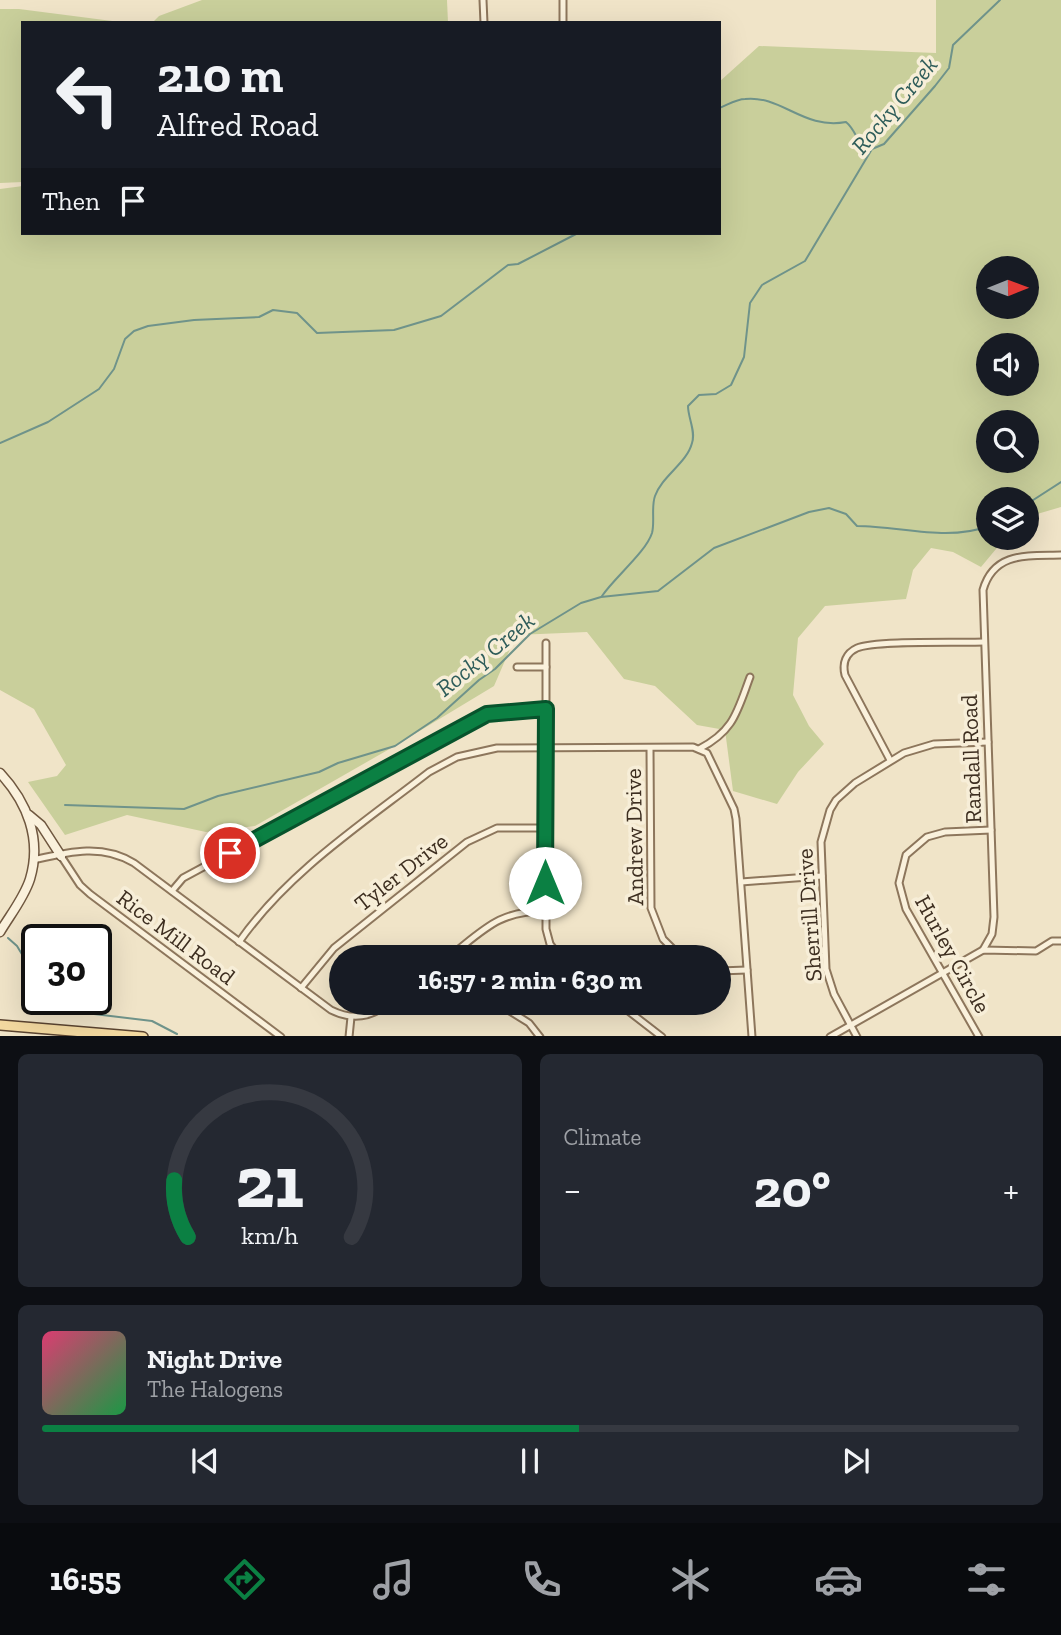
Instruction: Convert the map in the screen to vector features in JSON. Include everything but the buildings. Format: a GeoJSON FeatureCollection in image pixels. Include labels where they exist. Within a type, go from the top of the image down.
{"type":"FeatureCollection","features":[{"type":"Feature","properties":{"kind":"main road"},"geometry":{"type":"LineString","coordinates":[[0,1025],[126,1036]]}},
{"type":"Feature","properties":{"kind":"street"},"geometry":{"type":"LineString","coordinates":[[483,0],[484,21]]}},
{"type":"Feature","properties":{"kind":"street"},"geometry":{"type":"LineString","coordinates":[[563,21],[564,0]]}},
{"type":"Feature","properties":{"kind":"street","name":"Randall Road"},"geometry":{"type":"LineString","coordinates":[[983,950],[993,927],[983,590],[995,568],[1004,560],[1018,556],[1061,555]]}},
{"type":"Feature","properties":{"kind":"street"},"geometry":{"type":"LineString","coordinates":[[890,760],[845,675],[843,666],[847,656],[864,646],[984,642]]}},
{"type":"Feature","properties":{"kind":"street"},"geometry":{"type":"LineString","coordinates":[[546,643],[545,911],[547,936],[553,945]]}},
{"type":"Feature","properties":{"kind":"street"},"geometry":{"type":"LineString","coordinates":[[517,667],[546,667]]}},
{"type":"Feature","properties":{"kind":"street"},"geometry":{"type":"LineString","coordinates":[[239,942],[276,896],[300,874],[429,772],[450,760],[485,749],[699,749],[720,737],[731,725],[750,677]]}},
{"type":"Feature","properties":{"kind":"street"},"geometry":{"type":"LineString","coordinates":[[172,891],[183,878],[487,714],[546,709]]}},
{"type":"Feature","properties":{"kind":"street","name":"Sherrill Drive"},"geometry":{"type":"LineString","coordinates":[[851,1026],[827,976],[822,833],[830,810],[847,789],[890,760],[934,744],[988,742]]}},
{"type":"Feature","properties":{"kind":"street","name":"Andrew Drive"},"geometry":{"type":"LineString","coordinates":[[650,748],[651,908],[663,939],[669,945]]}},
{"type":"Feature","properties":{"kind":"street"},"geometry":{"type":"LineString","coordinates":[[699,749],[709,756],[734,808],[752,1036]]}},
{"type":"Feature","properties":{"kind":"street"},"geometry":{"type":"LineString","coordinates":[[0,773],[15,791],[28,815],[33,840],[33,860],[28,883],[0,932]]}},
{"type":"Feature","properties":{"kind":"street"},"geometry":{"type":"LineString","coordinates":[[28,815],[41,825],[61,856]]}},
{"type":"Feature","properties":{"kind":"street","name":"Tyler Drive"},"geometry":{"type":"LineString","coordinates":[[301,988],[334,948],[467,842],[497,828],[546,828]]}},
{"type":"Feature","properties":{"kind":"street","name":"Hurley Circle"},"geometry":{"type":"LineString","coordinates":[[978,1036],[942,975],[901,897],[899,883],[903,861],[916,844],[933,834],[991,830]]}},
{"type":"Feature","properties":{"kind":"street"},"geometry":{"type":"LineString","coordinates":[[33,860],[86,850],[116,853],[134,863],[331,1010],[351,1017],[362,1015]]}},
{"type":"Feature","properties":{"kind":"street","name":"Rice Mill Road"},"geometry":{"type":"LineString","coordinates":[[61,856],[80,886],[280,1036]]}},
{"type":"Feature","properties":{"kind":"street"},"geometry":{"type":"LineString","coordinates":[[741,882],[822,876]]}},
{"type":"Feature","properties":{"kind":"street"},"geometry":{"type":"LineString","coordinates":[[464,945],[496,920],[523,911],[545,911]]}},
{"type":"Feature","properties":{"kind":"street"},"geometry":{"type":"LineString","coordinates":[[832,1036],[983,950],[1036,951],[1052,941],[1061,941]]}},
{"type":"Feature","properties":{"kind":"street"},"geometry":{"type":"LineString","coordinates":[[731,971],[747,970]]}},
{"type":"Feature","properties":{"kind":"street"},"geometry":{"type":"LineString","coordinates":[[516,1015],[529,1023],[539,1036]]}},
{"type":"Feature","properties":{"kind":"street"},"geometry":{"type":"LineString","coordinates":[[634,1015],[661,1036]]}},
{"type":"Feature","properties":{"kind":"street"},"geometry":{"type":"LineString","coordinates":[[349,1036],[351,1017]]}},
{"type":"Feature","properties":{"kind":"street"},"geometry":{"type":"LineString","coordinates":[[851,1026],[856,1036]]}},
{"type":"Feature","properties":{"kind":"green space"},"geometry":{"type":"Polygon","coordinates":[[[202,0],[447,0],[448,21],[154,21],[159,16],[202,0]]]}},
{"type":"Feature","properties":{"kind":"green space"},"geometry":{"type":"Polygon","coordinates":[[[936,0],[1061,0],[1061,507],[1039,513],[1039,487],[976,487],[976,550],[995,550],[981,567],[953,552],[931,548],[913,570],[906,599],[825,606],[798,638],[793,695],[809,726],[824,744],[798,772],[777,804],[733,791],[725,730],[697,725],[655,686],[624,679],[587,632],[516,635],[494,686],[255,826],[206,832],[127,815],[65,835],[28,782],[57,776],[66,765],[34,709],[0,690],[0,189],[21,186],[21,235],[721,235],[721,80],[759,46],[936,53],[936,0]]]}},
{"type":"Feature","properties":{"kind":"green space"},"geometry":{"type":"Polygon","coordinates":[[[0,9],[112,21],[21,21],[21,182],[0,183],[0,9]]]}},
{"type":"Feature","properties":{"kind":"waterway","name":"Rocky Creek"},"geometry":{"type":"LineString","coordinates":[[602,596],[649,540],[653,529],[653,505],[658,489],[685,457],[692,443],[688,406],[699,395],[716,394],[731,385],[744,357],[750,303],[762,285],[805,261],[872,149],[884,144],[935,86],[949,68],[953,45],[1000,0]]}},
{"type":"Feature","properties":{"kind":"waterway"},"geometry":{"type":"LineString","coordinates":[[721,107],[739,100],[758,99],[817,121],[846,122],[864,148],[871,150]]}},
{"type":"Feature","properties":{"kind":"waterway"},"geometry":{"type":"LineString","coordinates":[[0,443],[48,422],[99,389],[114,369],[125,339],[134,331],[148,326],[194,320],[259,317],[273,310],[297,313],[317,333],[394,330],[441,316],[508,265],[518,264],[574,235]]}},
{"type":"Feature","properties":{"kind":"waterway"},"geometry":{"type":"LineString","coordinates":[[1039,496],[1061,482]]}},
{"type":"Feature","properties":{"kind":"waterway","name":"Rocky Creek"},"geometry":{"type":"LineString","coordinates":[[65,805],[184,809],[218,796],[319,772],[338,763],[395,746],[437,718],[495,669],[530,634],[581,603],[601,597],[658,591],[714,548],[809,512],[829,508],[846,514],[857,526],[940,533],[976,530]]}},
{"type":"Feature","properties":{"kind":"waterway"},"geometry":{"type":"LineString","coordinates":[[8,938],[17,946],[26,961],[27,994],[36,1007],[152,1021],[177,1034]]}},
{"type":"Feature","properties":{"kind":"route"},"geometry":{"type":"LineString","coordinates":[[230,853],[487,714],[546,709],[545,883]]}}]}
